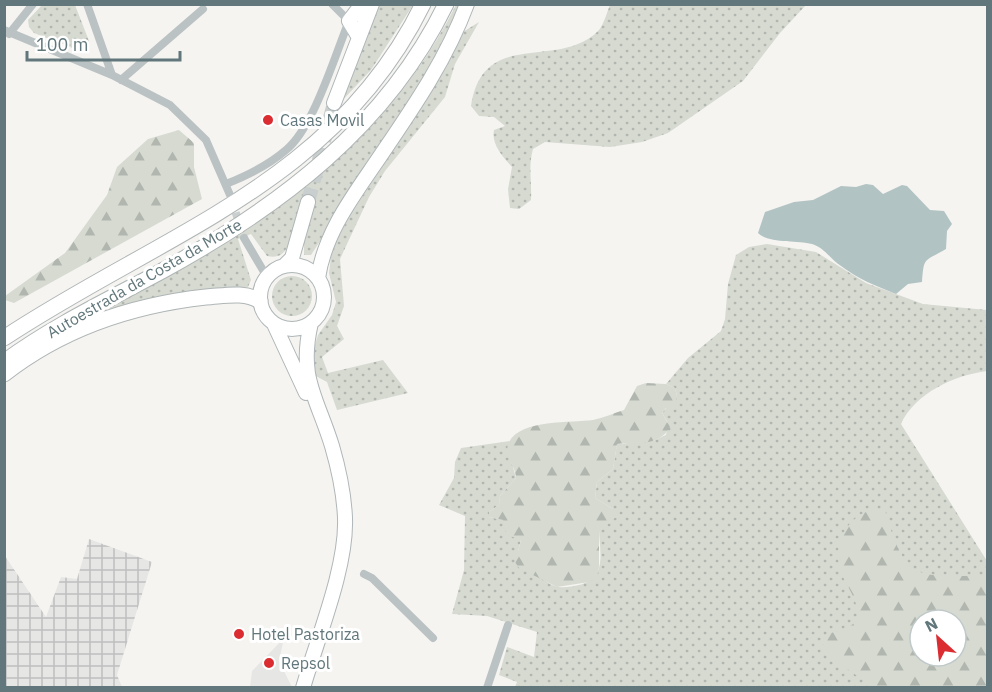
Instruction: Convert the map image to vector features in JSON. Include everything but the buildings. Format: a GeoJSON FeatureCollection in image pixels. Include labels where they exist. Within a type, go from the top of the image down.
{"type":"FeatureCollection","features":[{"type":"Feature","properties":{"kind":"highway","name":"Autoestrada da Costa da Morte"},"geometry":{"type":"LineString","coordinates":[[4,338],[41,314],[216,216],[277,175],[317,144],[357,105],[413,25],[423,4]]}},
{"type":"Feature","properties":{"kind":"highway","name":"Autoestrada da Costa da Morte"},"geometry":{"type":"LineString","coordinates":[[4,362],[60,325],[221,236],[285,193],[332,156],[374,112],[405,72],[432,33],[446,4]]}},
{"type":"Feature","properties":{"kind":"highway"},"geometry":{"type":"LineString","coordinates":[[4,374],[58,338],[92,323],[163,302],[236,294],[260,301]]}},
{"type":"Feature","properties":{"kind":"main road"},"geometry":{"type":"LineString","coordinates":[[358,36],[349,21],[362,4]]}},
{"type":"Feature","properties":{"kind":"main road"},"geometry":{"type":"LineString","coordinates":[[334,103],[372,4]]}},
{"type":"Feature","properties":{"kind":"main road"},"geometry":{"type":"LineString","coordinates":[[274,324],[293,329],[311,323],[318,316],[324,297],[318,278],[328,240],[435,72],[467,4]]}},
{"type":"Feature","properties":{"kind":"main road"},"geometry":{"type":"LineString","coordinates":[[308,202],[292,258],[267,277],[262,284],[260,301],[262,310],[274,324],[301,384],[321,419]]}},
{"type":"Feature","properties":{"kind":"main road"},"geometry":{"type":"LineString","coordinates":[[284,266],[303,267],[318,278]]}},
{"type":"Feature","properties":{"kind":"main road"},"geometry":{"type":"LineString","coordinates":[[303,687],[344,541],[345,519],[341,479],[332,444],[307,377],[305,356],[311,323]]}},
{"type":"Feature","properties":{"kind":"street"},"geometry":{"type":"LineString","coordinates":[[33,4],[7,32],[112,75],[170,105],[206,140],[230,195]]}},
{"type":"Feature","properties":{"kind":"street"},"geometry":{"type":"LineString","coordinates":[[87,4],[112,75]]}},
{"type":"Feature","properties":{"kind":"street"},"geometry":{"type":"LineString","coordinates":[[226,184],[243,177],[288,149],[310,116],[349,21],[332,4]]}},
{"type":"Feature","properties":{"kind":"street"},"geometry":{"type":"LineString","coordinates":[[122,80],[204,9]]}},
{"type":"Feature","properties":{"kind":"street"},"geometry":{"type":"LineString","coordinates":[[244,238],[267,277]]}},
{"type":"Feature","properties":{"kind":"street"},"geometry":{"type":"LineString","coordinates":[[364,574],[372,578],[433,638]]}},
{"type":"Feature","properties":{"kind":"street"},"geometry":{"type":"LineString","coordinates":[[487,687],[508,625]]}},
{"type":"Feature","properties":{"kind":"shaded area"},"geometry":{"type":"Polygon","coordinates":[[[866,184],[873,185],[883,194],[902,185],[907,186],[930,210],[944,211],[952,224],[947,231],[946,249],[926,261],[922,282],[908,284],[896,294],[854,275],[817,246],[769,239],[758,233],[765,212],[794,202],[813,200],[841,186],[856,187],[866,184]]]}},
{"type":"Feature","properties":{"kind":"shaded area"},"geometry":{"type":"Polygon","coordinates":[[[89,539],[152,562],[117,675],[122,687],[5,687],[5,556],[46,617],[61,577],[77,579],[89,539]]]}},
{"type":"Feature","properties":{"kind":"shaded area","name":"Repsol"},"geometry":{"type":"Polygon","coordinates":[[[284,638],[279,661],[292,687],[250,687],[252,671],[284,638]]]}},
{"type":"Feature","properties":{"kind":"green space"},"geometry":{"type":"Polygon","coordinates":[[[42,5],[75,5],[89,41],[87,48],[80,51],[34,33],[29,27],[28,20],[42,5]]]}},
{"type":"Feature","properties":{"kind":"green space"},"geometry":{"type":"Polygon","coordinates":[[[377,5],[413,5],[371,70],[338,105],[377,5]]]}},
{"type":"Feature","properties":{"kind":"green space"},"geometry":{"type":"Polygon","coordinates":[[[456,5],[463,5],[430,72],[311,255],[304,255],[304,238],[292,235],[287,248],[281,255],[267,256],[251,234],[238,239],[251,280],[248,287],[171,294],[110,310],[108,307],[213,250],[262,219],[351,147],[390,105],[425,58],[456,5]]]}},
{"type":"Feature","properties":{"kind":"green space"},"geometry":{"type":"Polygon","coordinates":[[[610,5],[806,5],[780,33],[743,81],[668,133],[642,142],[610,147],[545,142],[533,149],[530,168],[531,200],[519,209],[510,208],[508,189],[512,167],[498,150],[494,140],[494,130],[505,126],[494,117],[479,116],[471,106],[478,81],[490,66],[506,58],[564,48],[583,42],[599,30],[610,5]]]}},
{"type":"Feature","properties":{"kind":"green space"},"geometry":{"type":"Polygon","coordinates":[[[479,22],[455,64],[445,97],[385,171],[369,197],[340,259],[344,306],[337,326],[344,339],[322,357],[328,373],[383,360],[408,393],[337,410],[327,382],[312,374],[312,355],[318,335],[332,315],[336,302],[329,273],[332,249],[351,213],[420,110],[463,32],[479,22]]]}},
{"type":"Feature","properties":{"kind":"green space"},"geometry":{"type":"Polygon","coordinates":[[[179,130],[194,143],[194,167],[202,199],[14,303],[5,300],[5,296],[65,253],[107,195],[117,167],[148,139],[179,130]]]}},
{"type":"Feature","properties":{"kind":"green space"},"geometry":{"type":"Polygon","coordinates":[[[767,244],[816,252],[866,283],[923,304],[987,310],[987,371],[949,381],[937,387],[916,403],[901,424],[987,561],[987,687],[515,687],[517,682],[499,675],[507,647],[534,657],[537,632],[487,616],[452,614],[464,570],[465,516],[439,505],[454,478],[455,462],[461,448],[510,441],[508,449],[516,478],[500,496],[499,505],[489,512],[489,517],[503,520],[521,540],[518,551],[539,576],[550,584],[564,587],[588,582],[598,571],[600,564],[599,530],[611,521],[613,509],[595,498],[597,482],[613,469],[617,444],[653,441],[666,435],[668,423],[662,413],[677,396],[675,388],[666,384],[688,358],[721,331],[725,319],[728,284],[736,255],[749,247],[767,244]]]}},
{"type":"Feature","properties":{"kind":"green space"},"geometry":{"type":"Polygon","coordinates":[[[292,276],[300,277],[306,282],[311,288],[311,304],[306,310],[300,315],[292,316],[284,315],[278,310],[273,304],[272,296],[273,288],[278,282],[284,277],[292,276]]]}},
{"type":"Feature","properties":{"kind":"green space"},"geometry":{"type":"Polygon","coordinates":[[[646,383],[666,384],[675,388],[677,396],[675,406],[666,408],[662,413],[670,427],[665,434],[653,441],[617,444],[613,469],[597,482],[595,498],[613,509],[616,517],[599,531],[597,577],[589,582],[557,587],[519,568],[515,562],[521,540],[507,535],[503,520],[489,517],[489,512],[499,505],[500,496],[516,478],[508,451],[509,442],[524,429],[560,422],[593,420],[624,410],[637,386],[646,383]]]}},
{"type":"Feature","properties":{"kind":"green space"},"geometry":{"type":"Polygon","coordinates":[[[873,509],[885,510],[900,552],[908,564],[918,571],[944,576],[987,576],[987,687],[873,687],[826,654],[823,647],[826,634],[849,627],[855,622],[857,615],[855,600],[841,572],[838,551],[843,533],[855,519],[873,509]]]}},
{"type":"Feature","properties":{"kind":"tunnel"},"geometry":{"type":"LineString","coordinates":[[308,202],[334,103]]}},
{"type":"Feature","properties":{"kind":"tunnel"},"geometry":{"type":"LineString","coordinates":[[232,201],[244,238]]}},
{"type":"Feature","properties":{"kind":"place","name":"Casas Movil"},"geometry":{"type":"Point","coordinates":[268,120]}},
{"type":"Feature","properties":{"kind":"place","name":"Hotel Pastoriza"},"geometry":{"type":"Point","coordinates":[239,634]}},
{"type":"Feature","properties":{"kind":"place","name":"Repsol"},"geometry":{"type":"Point","coordinates":[269,663]}}]}
